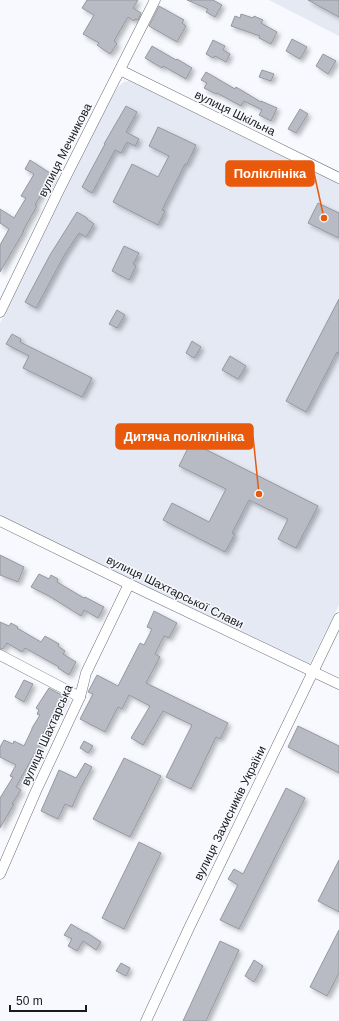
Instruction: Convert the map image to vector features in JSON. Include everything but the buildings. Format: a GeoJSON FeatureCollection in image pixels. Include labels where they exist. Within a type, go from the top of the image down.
{"type":"FeatureCollection","features":[{"type":"Feature","properties":{"kind":"street","name":"вулиця Мечникова"},"geometry":{"type":"LineString","coordinates":[[0,312],[59,190],[155,0]]}},
{"type":"Feature","properties":{"kind":"street","name":"вулиця Шкільна"},"geometry":{"type":"LineString","coordinates":[[120,70],[339,178]]}},
{"type":"Feature","properties":{"kind":"street","name":"вулиця Шахтарської Слави"},"geometry":{"type":"LineString","coordinates":[[0,521],[339,684]]}},
{"type":"Feature","properties":{"kind":"street","name":"вулиця Шахтарська"},"geometry":{"type":"LineString","coordinates":[[0,874],[36,791],[80,697],[86,673],[129,584]]}},
{"type":"Feature","properties":{"kind":"street","name":"вулиця Захисників України"},"geometry":{"type":"LineString","coordinates":[[146,1021],[189,928],[339,618]]}},
{"type":"Feature","properties":{"kind":"street"},"geometry":{"type":"LineString","coordinates":[[0,655],[80,697]]}},
{"type":"Feature","properties":{"kind":"shaded area"},"geometry":{"type":"Polygon","coordinates":[[[269,0],[339,0],[339,36],[269,0]]]}},
{"type":"Feature","properties":{"kind":"shaded area"},"geometry":{"type":"Polygon","coordinates":[[[129,81],[339,182],[339,605],[309,665],[0,518],[0,323],[106,107],[118,87],[124,82],[129,81]]]}},
{"type":"Feature","properties":{"kind":"place","name":"Поліклініка"},"geometry":{"type":"Point","coordinates":[324,218]}},
{"type":"Feature","properties":{"kind":"place","name":"Дитяча поліклініка"},"geometry":{"type":"Point","coordinates":[259,494]}}]}
